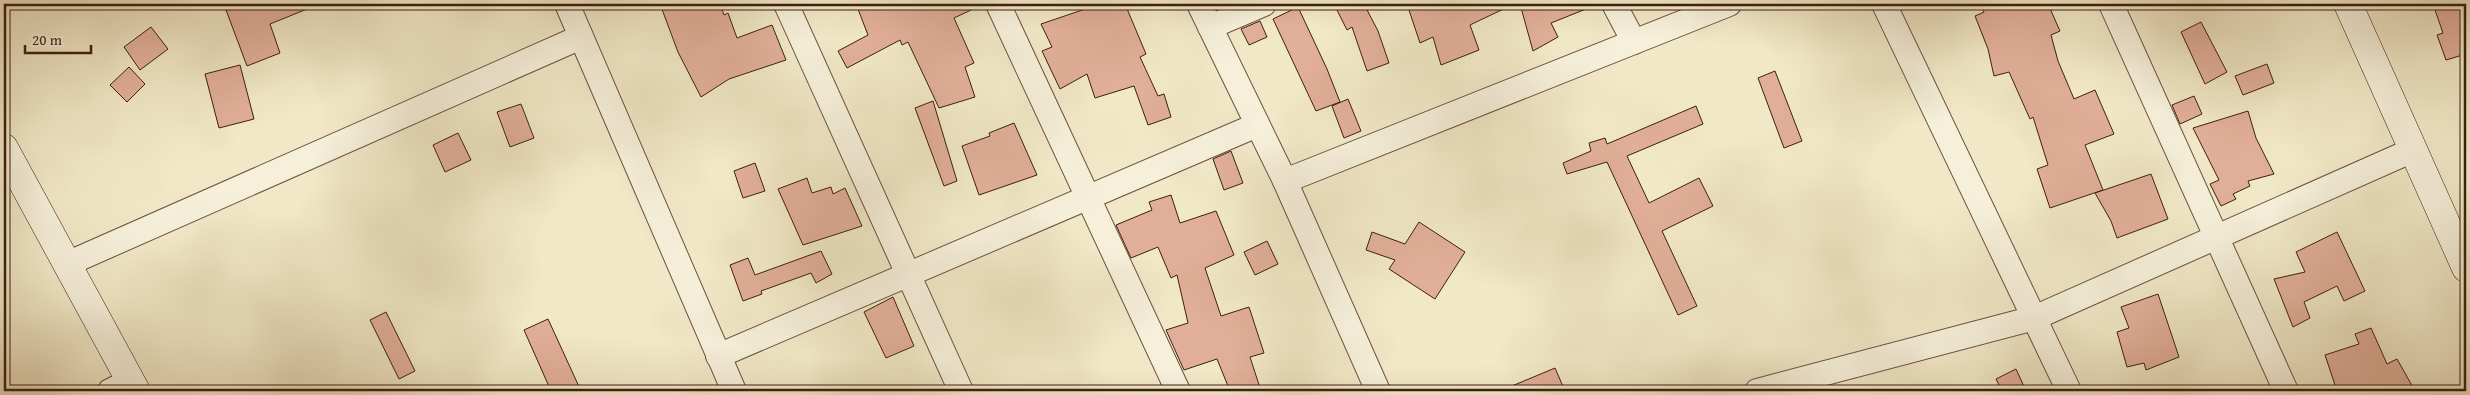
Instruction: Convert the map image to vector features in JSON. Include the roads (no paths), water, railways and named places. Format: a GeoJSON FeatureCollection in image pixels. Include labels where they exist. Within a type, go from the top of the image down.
{"type":"FeatureCollection","features":[{"type":"Feature","properties":{"kind":"street"},"geometry":{"type":"LineString","coordinates":[[567,4],[734,391]]}},
{"type":"Feature","properties":{"kind":"street"},"geometry":{"type":"LineString","coordinates":[[786,4],[910,273],[962,391]]}},
{"type":"Feature","properties":{"kind":"street"},"geometry":{"type":"LineString","coordinates":[[998,4],[1178,391]]}},
{"type":"Feature","properties":{"kind":"street"},"geometry":{"type":"LineString","coordinates":[[1199,4],[1284,181],[1378,391]]}},
{"type":"Feature","properties":{"kind":"street"},"geometry":{"type":"LineString","coordinates":[[1210,27],[1264,4]]}},
{"type":"Feature","properties":{"kind":"street"},"geometry":{"type":"LineString","coordinates":[[1614,4],[1634,42]]}},
{"type":"Feature","properties":{"kind":"street"},"geometry":{"type":"LineString","coordinates":[[1284,181],[1729,4]]}},
{"type":"Feature","properties":{"kind":"street"},"geometry":{"type":"LineString","coordinates":[[1884,4],[2069,391]]}},
{"type":"Feature","properties":{"kind":"street"},"geometry":{"type":"LineString","coordinates":[[2111,4],[2286,391]]}},
{"type":"Feature","properties":{"kind":"street"},"geometry":{"type":"LineString","coordinates":[[2348,4],[2413,150],[2460,240],[2466,268]]}},
{"type":"Feature","properties":{"kind":"street"},"geometry":{"type":"LineString","coordinates":[[67,264],[581,37]]}},
{"type":"Feature","properties":{"kind":"street"},"geometry":{"type":"LineString","coordinates":[[718,356],[1087,196],[1258,125]]}},
{"type":"Feature","properties":{"kind":"street"},"geometry":{"type":"LineString","coordinates":[[4,148],[67,264],[125,388]]}},
{"type":"Feature","properties":{"kind":"street"},"geometry":{"type":"LineString","coordinates":[[1757,391],[2034,318],[2413,150]]}}]}
